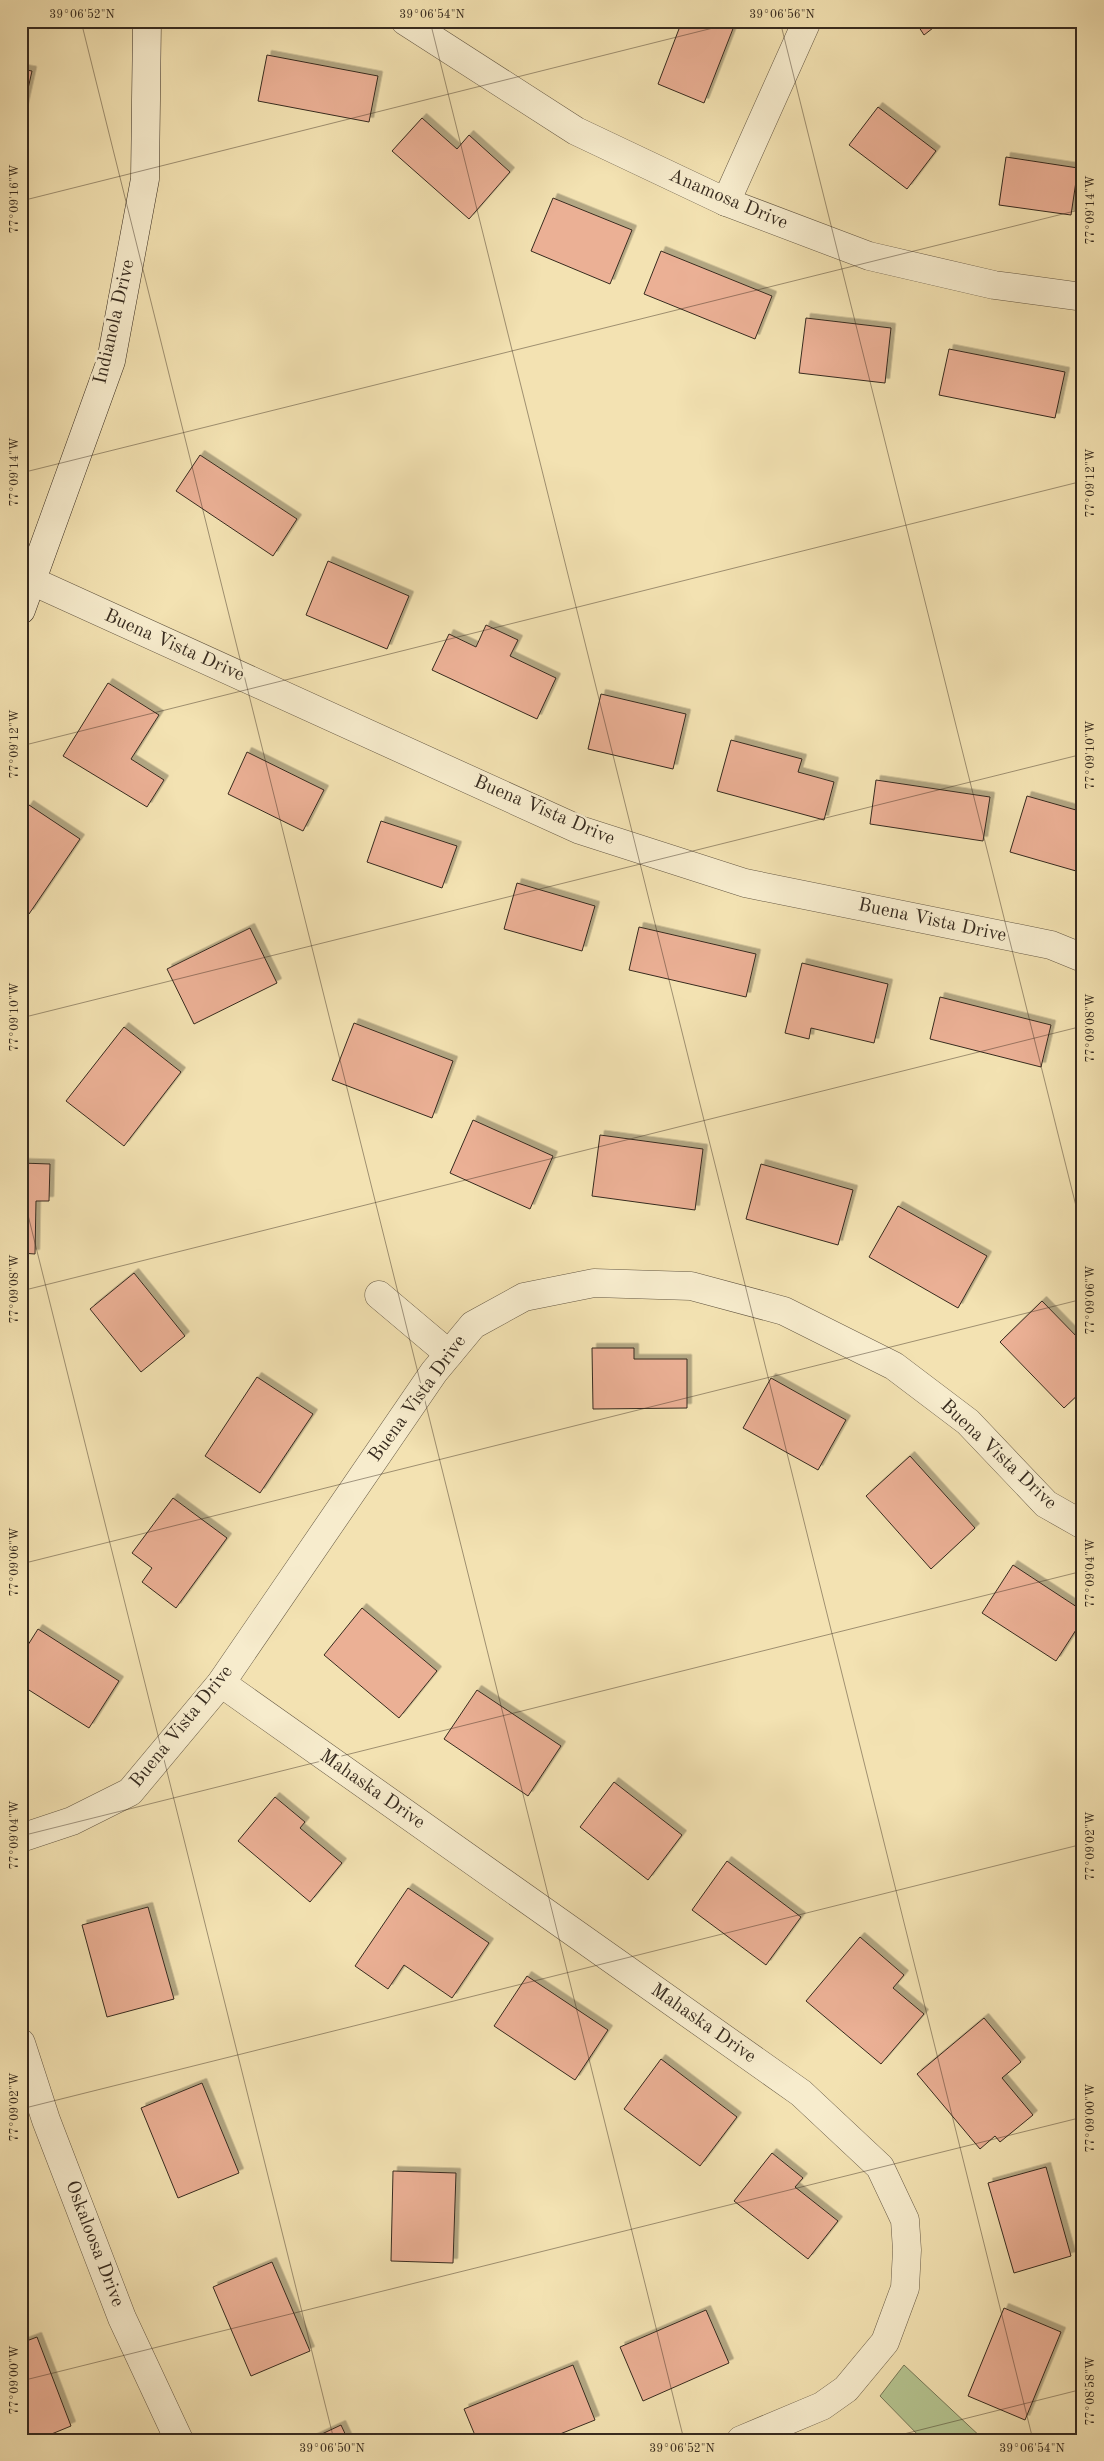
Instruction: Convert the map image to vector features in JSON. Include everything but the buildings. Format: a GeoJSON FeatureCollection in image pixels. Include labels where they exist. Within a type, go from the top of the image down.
{"type":"FeatureCollection","features":[{"type":"Feature","properties":{"kind":"street","name":"Indianola Drive"},"geometry":{"type":"LineString","coordinates":[[21,610],[27,578],[111,361],[145,179],[148,21]]}},
{"type":"Feature","properties":{"kind":"street","name":"Anamosa Drive"},"geometry":{"type":"LineString","coordinates":[[405,21],[576,131],[726,202],[869,256],[994,285],[1083,297]]}},
{"type":"Feature","properties":{"kind":"street"},"geometry":{"type":"LineString","coordinates":[[726,202],[807,21]]}},
{"type":"Feature","properties":{"kind":"street","name":"Buena Vista Drive"},"geometry":{"type":"LineString","coordinates":[[27,578],[580,830],[745,882],[1051,945],[1083,958]]}},
{"type":"Feature","properties":{"kind":"street","name":"Buena Vista Drive"},"geometry":{"type":"LineString","coordinates":[[21,1838],[72,1822],[130,1792],[221,1683],[448,1354],[473,1325],[524,1297],[594,1283],[691,1286],[784,1311],[894,1366],[968,1422],[1046,1504],[1083,1525]]}},
{"type":"Feature","properties":{"kind":"street"},"geometry":{"type":"LineString","coordinates":[[379,1295],[448,1354]]}},
{"type":"Feature","properties":{"kind":"street","name":"Mahaska Drive"},"geometry":{"type":"LineString","coordinates":[[221,1683],[801,2093],[880,2167],[905,2220],[907,2250],[905,2288],[885,2342],[846,2388],[822,2406],[742,2440]]}},
{"type":"Feature","properties":{"kind":"street","name":"Oskaloosa Drive"},"geometry":{"type":"LineString","coordinates":[[21,2042],[46,2120],[122,2318],[179,2440]]}},
{"type":"Feature","properties":{"kind":"green space"},"geometry":{"type":"Polygon","coordinates":[[[904,2365],[984,2440],[923,2440],[880,2396],[904,2365]]]}}]}
